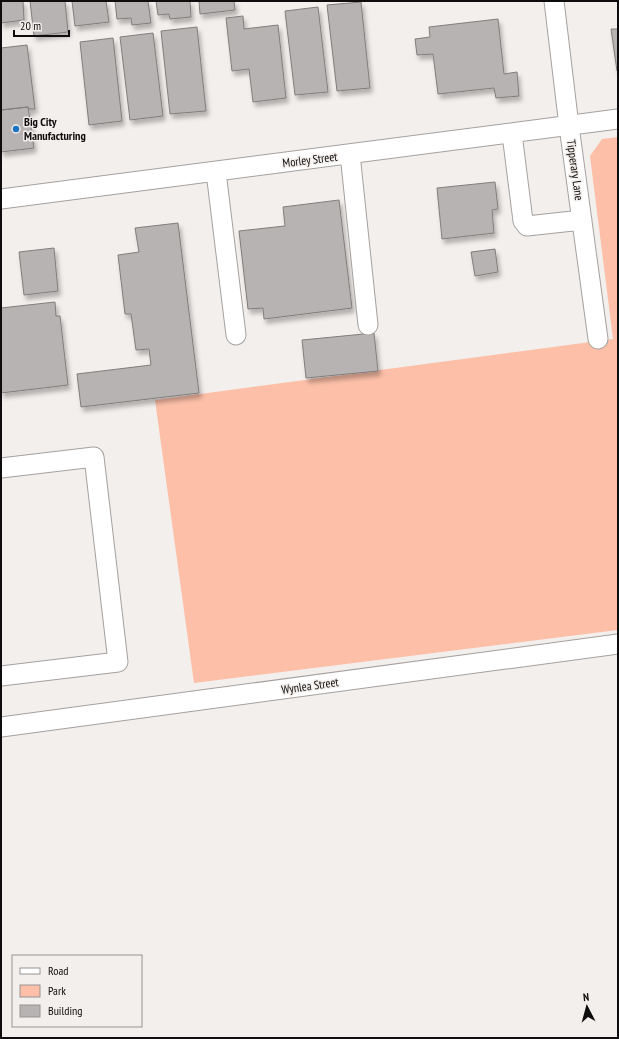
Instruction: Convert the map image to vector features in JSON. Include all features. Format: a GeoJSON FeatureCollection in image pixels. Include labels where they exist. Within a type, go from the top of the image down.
{"type":"FeatureCollection","features":[{"type":"Feature","properties":{"kind":"street","name":"Tipperary Lane"},"geometry":{"type":"LineString","coordinates":[[554,1],[569,126],[598,339]]}},
{"type":"Feature","properties":{"kind":"street","name":"Morley Street"},"geometry":{"type":"LineString","coordinates":[[1,199],[512,134],[618,119]]}},
{"type":"Feature","properties":{"kind":"street"},"geometry":{"type":"LineString","coordinates":[[512,134],[523,221],[527,226],[582,220]]}},
{"type":"Feature","properties":{"kind":"street"},"geometry":{"type":"LineString","coordinates":[[350,154],[368,325]]}},
{"type":"Feature","properties":{"kind":"street"},"geometry":{"type":"LineString","coordinates":[[216,172],[236,335]]}},
{"type":"Feature","properties":{"kind":"street"},"geometry":{"type":"LineString","coordinates":[[1,468],[94,457],[118,662],[1,676]]}},
{"type":"Feature","properties":{"kind":"street","name":"Wynlea Street"},"geometry":{"type":"LineString","coordinates":[[1,727],[618,644]]}},
{"type":"Feature","properties":{"kind":"green space"},"geometry":{"type":"Polygon","coordinates":[[[618,137],[618,630],[194,683],[155,400],[613,339],[590,156],[602,139],[618,137]]]}},
{"type":"Feature","properties":{"kind":"building"},"geometry":{"type":"Polygon","coordinates":[[[1,1],[23,1],[24,20],[1,23],[1,1]]]}},
{"type":"Feature","properties":{"kind":"building"},"geometry":{"type":"Polygon","coordinates":[[[30,1],[65,1],[68,32],[34,36],[30,1]]]}},
{"type":"Feature","properties":{"kind":"building"},"geometry":{"type":"Polygon","coordinates":[[[72,1],[106,1],[109,22],[75,26],[72,1]]]}},
{"type":"Feature","properties":{"kind":"building"},"geometry":{"type":"Polygon","coordinates":[[[115,1],[148,1],[151,23],[132,25],[131,18],[117,19],[115,1]]]}},
{"type":"Feature","properties":{"kind":"building"},"geometry":{"type":"Polygon","coordinates":[[[156,1],[190,1],[191,17],[170,19],[169,14],[158,15],[156,1]]]}},
{"type":"Feature","properties":{"kind":"building"},"geometry":{"type":"Polygon","coordinates":[[[199,1],[234,1],[235,10],[200,14],[199,1]]]}},
{"type":"Feature","properties":{"kind":"building"},"geometry":{"type":"Polygon","coordinates":[[[361,2],[370,88],[337,91],[327,5],[361,2]]]}},
{"type":"Feature","properties":{"kind":"building"},"geometry":{"type":"Polygon","coordinates":[[[318,7],[328,92],[295,95],[285,11],[318,7]]]}},
{"type":"Feature","properties":{"kind":"building"},"geometry":{"type":"Polygon","coordinates":[[[243,16],[244,29],[278,25],[286,98],[253,102],[249,69],[232,71],[226,18],[243,16]]]}},
{"type":"Feature","properties":{"kind":"building"},"geometry":{"type":"Polygon","coordinates":[[[498,19],[504,74],[517,72],[519,96],[496,98],[494,88],[438,94],[433,54],[417,55],[415,39],[430,37],[429,27],[498,19]]]}},
{"type":"Feature","properties":{"kind":"building"},"geometry":{"type":"Polygon","coordinates":[[[197,27],[206,111],[170,114],[161,31],[197,27]]]}},
{"type":"Feature","properties":{"kind":"building"},"geometry":{"type":"Polygon","coordinates":[[[611,29],[618,29],[618,71],[617,71],[611,29]]]}},
{"type":"Feature","properties":{"kind":"building"},"geometry":{"type":"Polygon","coordinates":[[[153,33],[163,116],[130,120],[120,37],[153,33]]]}},
{"type":"Feature","properties":{"kind":"building"},"geometry":{"type":"Polygon","coordinates":[[[113,38],[122,121],[89,125],[80,42],[113,38]]]}},
{"type":"Feature","properties":{"kind":"building"},"geometry":{"type":"Polygon","coordinates":[[[27,45],[35,109],[29,109],[28,107],[1,110],[1,48],[27,45]]]}},
{"type":"Feature","properties":{"kind":"building","name":"Big City Manufacturing"},"geometry":{"type":"Polygon","coordinates":[[[28,107],[34,148],[1,152],[1,110],[28,107]]]}},
{"type":"Feature","properties":{"kind":"building"},"geometry":{"type":"Polygon","coordinates":[[[495,182],[498,209],[492,210],[494,233],[442,239],[437,188],[495,182]]]}},
{"type":"Feature","properties":{"kind":"building"},"geometry":{"type":"Polygon","coordinates":[[[339,200],[352,308],[264,319],[263,308],[248,309],[239,231],[285,226],[283,207],[339,200]]]}},
{"type":"Feature","properties":{"kind":"building"},"geometry":{"type":"Polygon","coordinates":[[[178,223],[199,393],[81,407],[77,374],[151,365],[149,349],[136,350],[131,314],[125,314],[118,255],[139,252],[135,228],[178,223]]]}},
{"type":"Feature","properties":{"kind":"building"},"geometry":{"type":"Polygon","coordinates":[[[54,248],[58,291],[24,295],[19,252],[54,248]]]}},
{"type":"Feature","properties":{"kind":"building"},"geometry":{"type":"Polygon","coordinates":[[[495,249],[498,272],[475,276],[471,252],[495,249]]]}},
{"type":"Feature","properties":{"kind":"building"},"geometry":{"type":"Polygon","coordinates":[[[55,302],[56,316],[60,316],[68,385],[1,393],[1,308],[55,302]]]}},
{"type":"Feature","properties":{"kind":"building"},"geometry":{"type":"Polygon","coordinates":[[[374,333],[378,371],[306,378],[302,340],[374,333]]]}},
{"type":"Feature","properties":{"kind":"place","name":"Big City Manufacturing"},"geometry":{"type":"Point","coordinates":[16,129]}}]}
